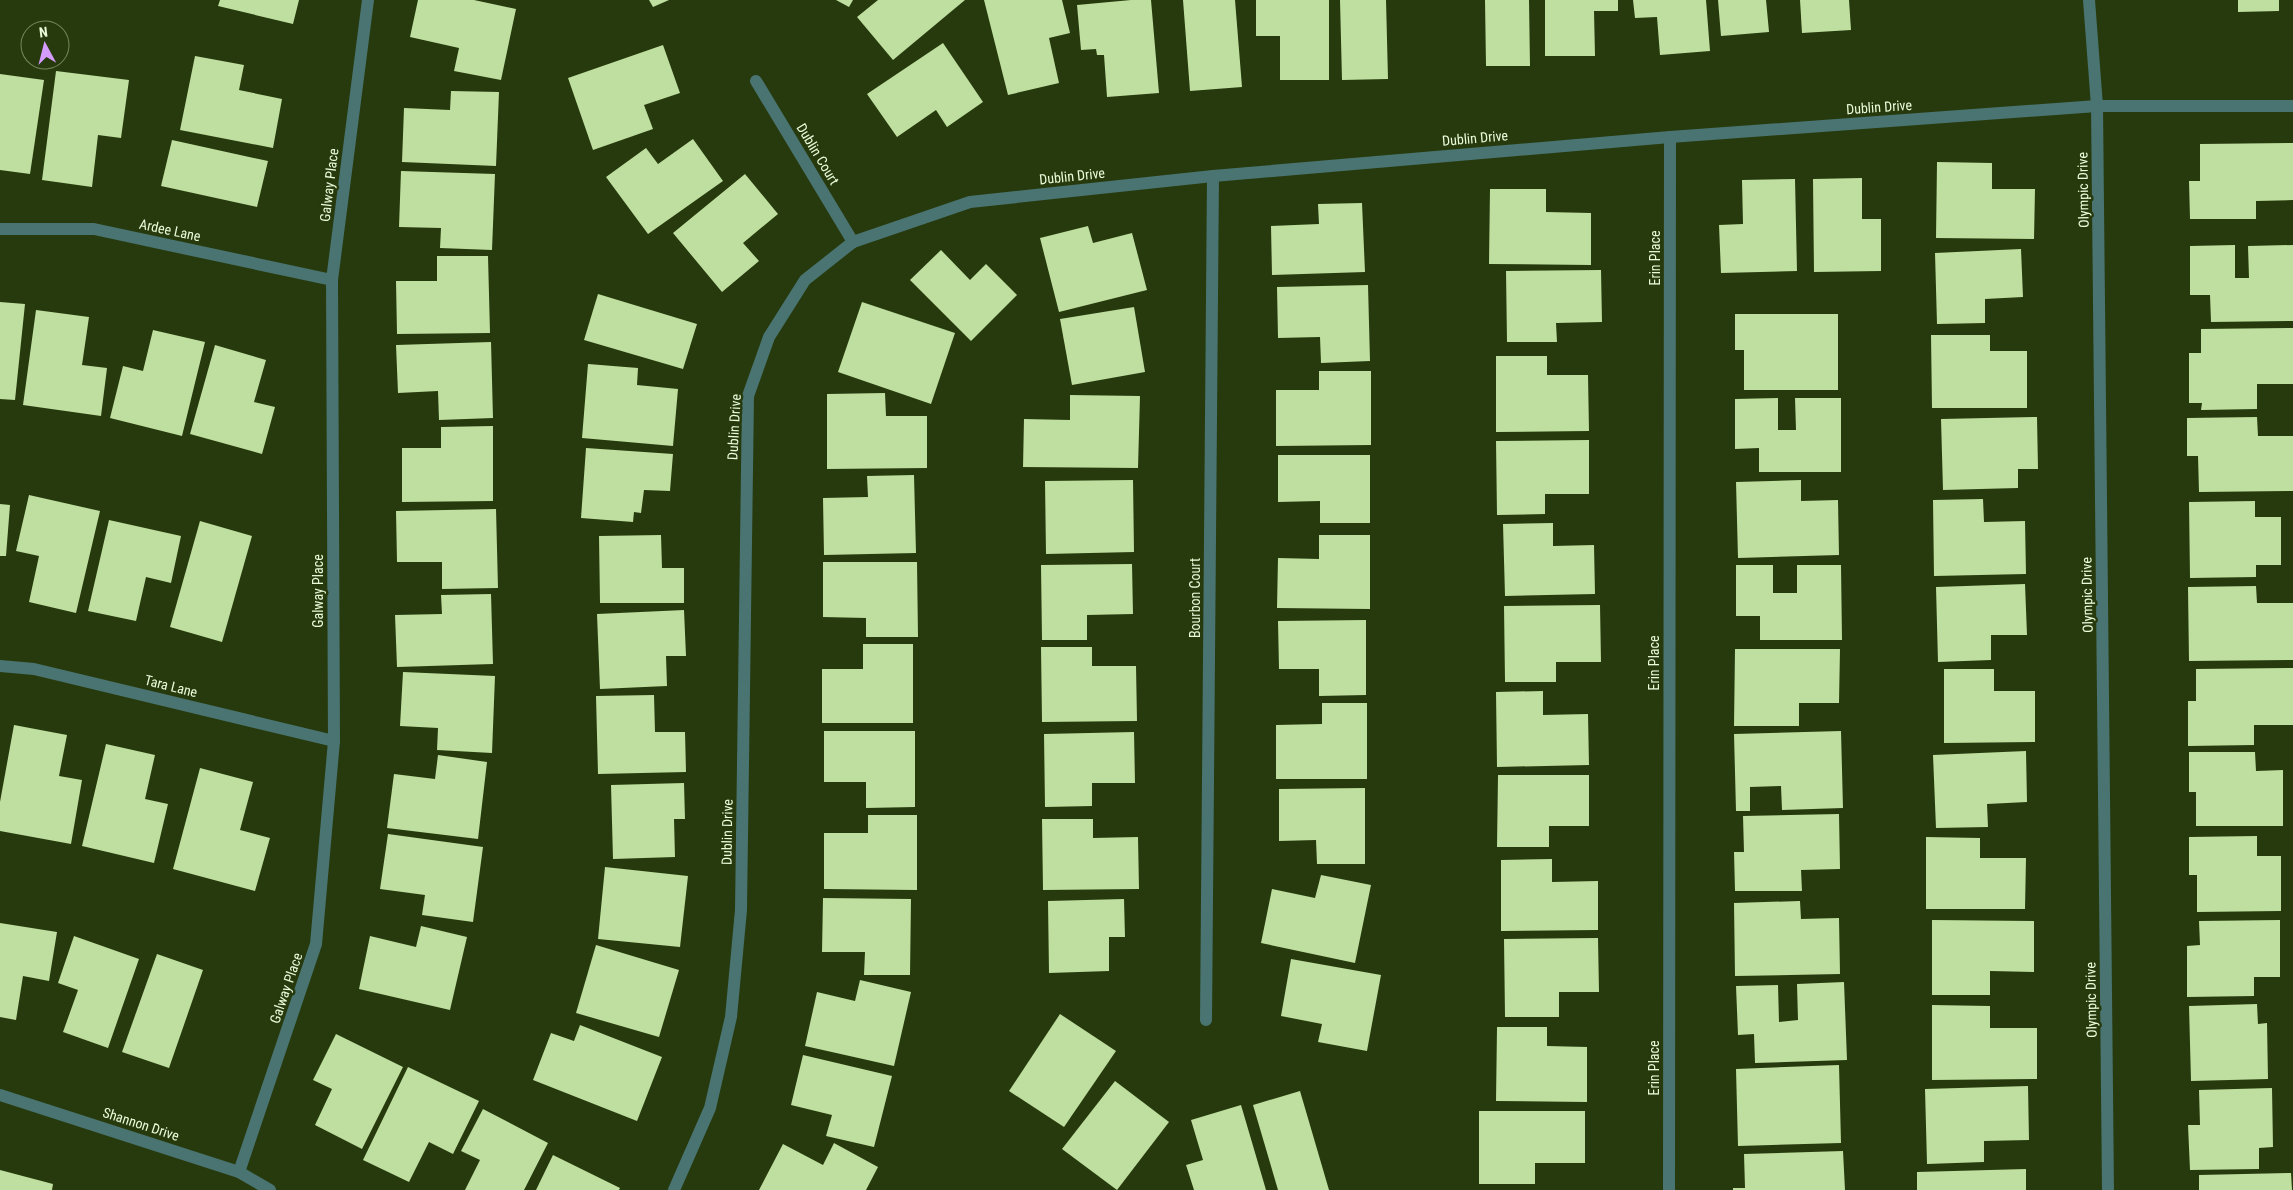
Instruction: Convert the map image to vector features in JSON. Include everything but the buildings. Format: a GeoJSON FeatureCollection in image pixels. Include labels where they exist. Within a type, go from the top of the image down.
{"type":"FeatureCollection","features":[{"type":"Feature","properties":{"kind":"street","name":"Galway Place"},"geometry":{"type":"LineString","coordinates":[[239,1172],[316,944],[334,741],[332,280],[368,0]]}},
{"type":"Feature","properties":{"kind":"street","name":"Olympic Drive"},"geometry":{"type":"LineString","coordinates":[[2090,0],[2098,106],[2108,1190]]}},
{"type":"Feature","properties":{"kind":"street","name":"Dublin Court"},"geometry":{"type":"LineString","coordinates":[[756,81],[853,242]]}},
{"type":"Feature","properties":{"kind":"street","name":"Dublin Drive"},"geometry":{"type":"LineString","coordinates":[[674,1190],[710,1108],[731,1016],[741,910],[748,396],[769,337],[805,280],[853,242],[970,202],[1213,176],[1670,137],[2098,106],[2293,106]]}},
{"type":"Feature","properties":{"kind":"street","name":"Erin Place"},"geometry":{"type":"LineString","coordinates":[[1669,1190],[1670,137]]}},
{"type":"Feature","properties":{"kind":"street","name":"Bourbon Court"},"geometry":{"type":"LineString","coordinates":[[1206,1020],[1213,176]]}},
{"type":"Feature","properties":{"kind":"street","name":"Ardee Lane"},"geometry":{"type":"LineString","coordinates":[[0,229],[94,230],[332,280]]}},
{"type":"Feature","properties":{"kind":"street","name":"Tara Lane"},"geometry":{"type":"LineString","coordinates":[[0,666],[34,668],[334,741]]}},
{"type":"Feature","properties":{"kind":"street","name":"Shannon Drive"},"geometry":{"type":"LineString","coordinates":[[0,1095],[239,1172],[270,1190]]}}]}
